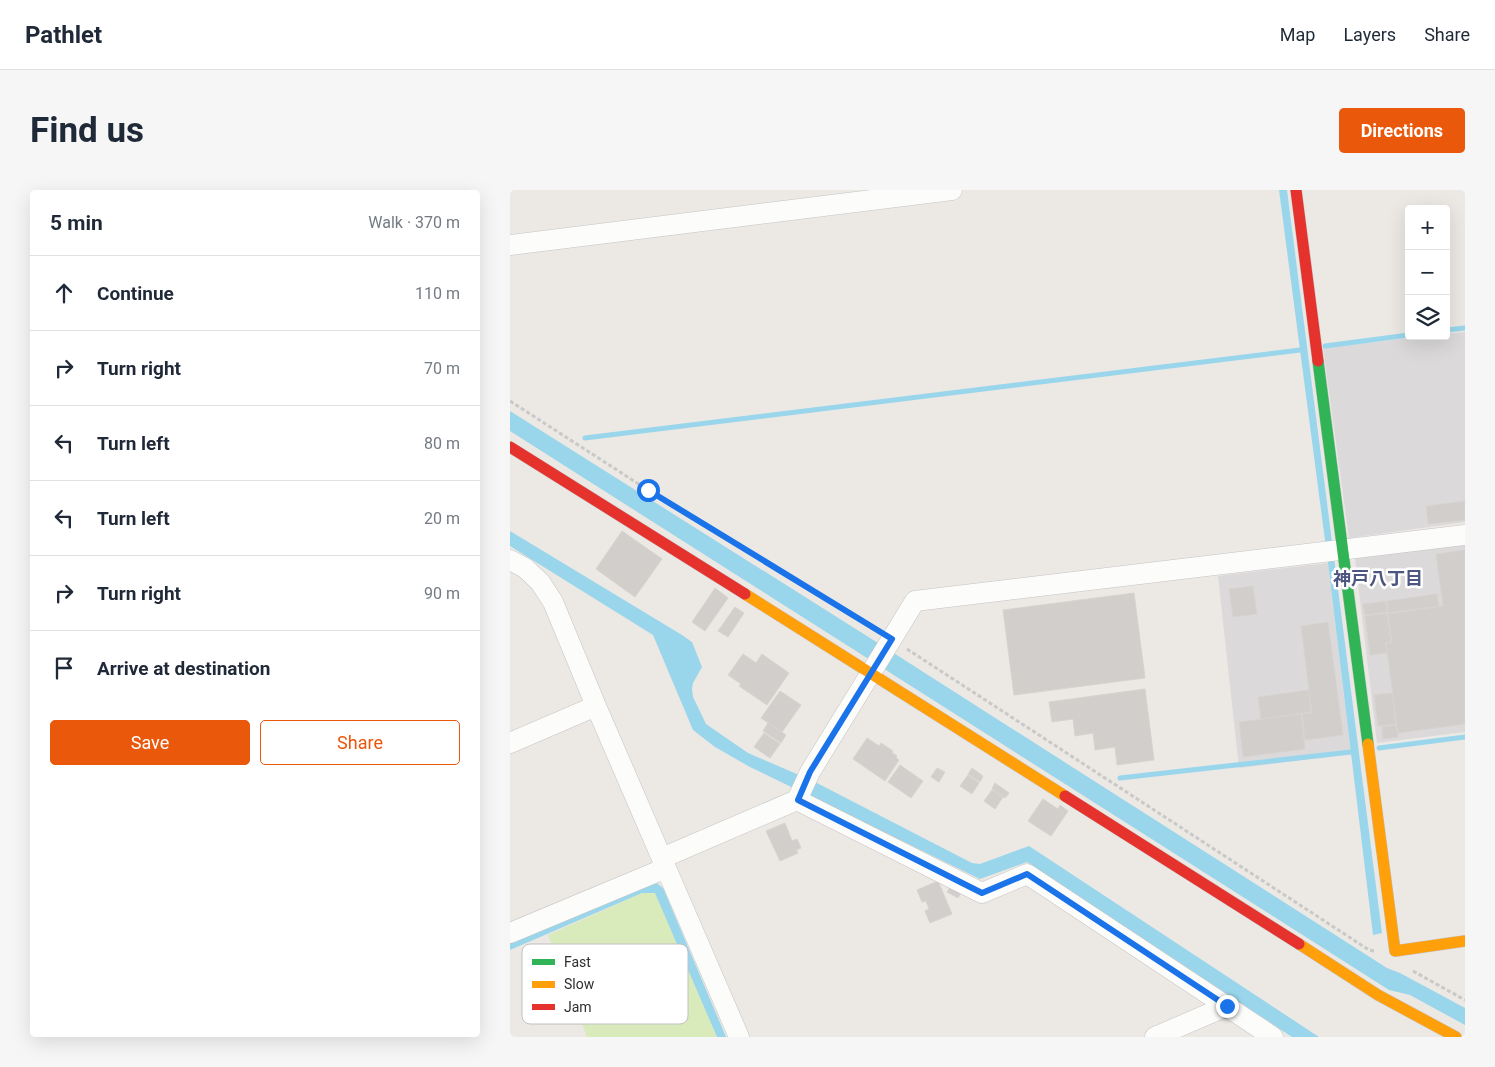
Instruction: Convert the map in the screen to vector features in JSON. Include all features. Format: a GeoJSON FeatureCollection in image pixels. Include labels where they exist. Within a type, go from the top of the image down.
{"type":"FeatureCollection","features":[{"type":"Feature","properties":{"kind":"street"},"geometry":{"type":"LineString","coordinates":[[510,245],[952,190]]}},
{"type":"Feature","properties":{"kind":"street"},"geometry":{"type":"LineString","coordinates":[[1296,190],[1335,551],[1395,951],[1465,942]]}},
{"type":"Feature","properties":{"kind":"street"},"geometry":{"type":"LineString","coordinates":[[510,447],[872,670],[1378,995],[1456,1037]]}},
{"type":"Feature","properties":{"kind":"street"},"geometry":{"type":"LineString","coordinates":[[510,933],[664,863],[802,791],[872,670],[915,601],[1465,535]]}},
{"type":"Feature","properties":{"kind":"street"},"geometry":{"type":"LineString","coordinates":[[510,560],[524,568],[540,582],[553,602],[738,1037]]}},
{"type":"Feature","properties":{"kind":"street"},"geometry":{"type":"LineString","coordinates":[[510,743],[596,706]]}},
{"type":"Feature","properties":{"kind":"street"},"geometry":{"type":"LineString","coordinates":[[802,791],[982,893],[1027,874],[1227,1006],[1267,1035]]}},
{"type":"Feature","properties":{"kind":"street"},"geometry":{"type":"LineString","coordinates":[[1155,1037],[1227,1006]]}},
{"type":"Feature","properties":{"kind":"path"},"geometry":{"type":"LineString","coordinates":[[510,401],[890,642],[1369,950],[1395,951],[1410,970],[1465,1000]]}},
{"type":"Feature","properties":{"kind":"shaded area"},"geometry":{"type":"Polygon","coordinates":[[[1465,332],[1465,522],[1349,538],[1323,348],[1405,339],[1450,340],[1450,334],[1465,332]]]}},
{"type":"Feature","properties":{"kind":"shaded area"},"geometry":{"type":"Polygon","coordinates":[[[1465,543],[1465,732],[1377,743],[1355,558],[1465,543]]]}},
{"type":"Feature","properties":{"kind":"shaded area"},"geometry":{"type":"Polygon","coordinates":[[[1328,563],[1351,754],[1239,768],[1218,576],[1328,563]]]}},
{"type":"Feature","properties":{"kind":"green space"},"geometry":{"type":"Polygon","coordinates":[[[642,893],[656,893],[678,944],[551,944],[548,935],[642,893]]]}},
{"type":"Feature","properties":{"kind":"green space"},"geometry":{"type":"Polygon","coordinates":[[[688,969],[717,1037],[587,1037],[582,1024],[688,1024],[688,969]]]}},
{"type":"Feature","properties":{"kind":"water"},"geometry":{"type":"Polygon","coordinates":[[[1279,190],[1287,190],[1382,933],[1373,935],[1328,563],[1279,190]]]}},
{"type":"Feature","properties":{"kind":"water"},"geometry":{"type":"Polygon","coordinates":[[[510,411],[1387,968],[1465,1008],[1465,1025],[1410,995],[1389,990],[510,431],[510,411]]]}},
{"type":"Feature","properties":{"kind":"water"},"geometry":{"type":"Polygon","coordinates":[[[510,531],[692,642],[702,667],[693,683],[693,697],[706,724],[748,753],[813,781],[972,863],[980,864],[1029,846],[1319,1037],[1292,1037],[1027,862],[980,879],[750,767],[715,747],[693,730],[653,635],[510,546],[510,531]]]}},
{"type":"Feature","properties":{"kind":"water"},"geometry":{"type":"Polygon","coordinates":[[[654,881],[663,888],[687,944],[677,944],[655,893],[642,893],[510,950],[510,943],[654,881]]]}},
{"type":"Feature","properties":{"kind":"water"},"geometry":{"type":"Polygon","coordinates":[[[688,947],[726,1037],[717,1037],[688,970],[688,947]]]}},
{"type":"Feature","properties":{"kind":"building"},"geometry":{"type":"Polygon","coordinates":[[[1465,501],[1465,520],[1428,524],[1426,506],[1465,501]]]}},
{"type":"Feature","properties":{"kind":"building"},"geometry":{"type":"Polygon","coordinates":[[[622,531],[662,559],[635,597],[596,569],[622,531]]]}},
{"type":"Feature","properties":{"kind":"building"},"geometry":{"type":"Polygon","coordinates":[[[1465,550],[1465,724],[1398,733],[1386,643],[1392,643],[1388,614],[1443,606],[1436,554],[1465,550]]]}},
{"type":"Feature","properties":{"kind":"building"},"geometry":{"type":"Polygon","coordinates":[[[1253,586],[1257,614],[1233,617],[1229,589],[1253,586]]]}},
{"type":"Feature","properties":{"kind":"building"},"geometry":{"type":"Polygon","coordinates":[[[715,588],[728,598],[705,631],[692,622],[715,588]]]}},
{"type":"Feature","properties":{"kind":"building"},"geometry":{"type":"Polygon","coordinates":[[[1134,593],[1145,678],[1014,695],[1003,610],[1134,593]]]}},
{"type":"Feature","properties":{"kind":"building"},"geometry":{"type":"Polygon","coordinates":[[[1437,594],[1439,606],[1388,613],[1387,601],[1437,594]]]}},
{"type":"Feature","properties":{"kind":"building"},"geometry":{"type":"Polygon","coordinates":[[[1386,601],[1387,612],[1365,615],[1363,604],[1386,601]]]}},
{"type":"Feature","properties":{"kind":"building"},"geometry":{"type":"Polygon","coordinates":[[[735,607],[744,613],[728,637],[718,631],[735,607]]]}},
{"type":"Feature","properties":{"kind":"building"},"geometry":{"type":"Polygon","coordinates":[[[1387,613],[1391,642],[1385,643],[1387,653],[1370,655],[1365,616],[1387,613]]]}},
{"type":"Feature","properties":{"kind":"building"},"geometry":{"type":"Polygon","coordinates":[[[1328,622],[1343,735],[1305,740],[1302,714],[1312,713],[1301,626],[1328,622]]]}},
{"type":"Feature","properties":{"kind":"building"},"geometry":{"type":"Polygon","coordinates":[[[743,654],[756,663],[762,654],[789,673],[767,705],[739,686],[741,684],[728,675],[743,654]]]}},
{"type":"Feature","properties":{"kind":"building"},"geometry":{"type":"Polygon","coordinates":[[[1145,689],[1154,760],[1117,765],[1115,747],[1095,750],[1093,733],[1075,736],[1073,719],[1052,722],[1049,702],[1145,689]]]}},
{"type":"Feature","properties":{"kind":"building"},"geometry":{"type":"Polygon","coordinates":[[[1309,690],[1311,712],[1261,719],[1258,697],[1309,690]]]}},
{"type":"Feature","properties":{"kind":"building"},"geometry":{"type":"Polygon","coordinates":[[[780,691],[801,705],[782,732],[761,718],[780,691]]]}},
{"type":"Feature","properties":{"kind":"building"},"geometry":{"type":"Polygon","coordinates":[[[1392,693],[1396,724],[1378,726],[1374,695],[1392,693]]]}},
{"type":"Feature","properties":{"kind":"building"},"geometry":{"type":"Polygon","coordinates":[[[1301,714],[1305,749],[1243,757],[1239,722],[1301,714]]]}},
{"type":"Feature","properties":{"kind":"building"},"geometry":{"type":"Polygon","coordinates":[[[768,723],[786,735],[781,743],[763,731],[768,723]]]}},
{"type":"Feature","properties":{"kind":"building"},"geometry":{"type":"Polygon","coordinates":[[[1396,725],[1398,737],[1383,739],[1382,727],[1396,725]]]}},
{"type":"Feature","properties":{"kind":"building"},"geometry":{"type":"Polygon","coordinates":[[[764,733],[780,744],[770,758],[754,747],[764,733]]]}},
{"type":"Feature","properties":{"kind":"building"},"geometry":{"type":"Polygon","coordinates":[[[867,738],[879,746],[881,743],[893,751],[891,752],[899,760],[885,781],[853,759],[867,738]]]}},
{"type":"Feature","properties":{"kind":"building"},"geometry":{"type":"Polygon","coordinates":[[[900,765],[923,781],[911,798],[888,782],[900,765]]]}},
{"type":"Feature","properties":{"kind":"building"},"geometry":{"type":"Polygon","coordinates":[[[937,768],[945,772],[939,782],[931,777],[937,768]]]}},
{"type":"Feature","properties":{"kind":"building"},"geometry":{"type":"Polygon","coordinates":[[[972,768],[983,776],[980,782],[968,774],[972,768]]]}},
{"type":"Feature","properties":{"kind":"building"},"geometry":{"type":"Polygon","coordinates":[[[968,775],[979,783],[972,794],[960,786],[968,775]]]}},
{"type":"Feature","properties":{"kind":"building"},"geometry":{"type":"Polygon","coordinates":[[[995,783],[1009,793],[1005,798],[992,789],[995,783]]]}},
{"type":"Feature","properties":{"kind":"building"},"geometry":{"type":"Polygon","coordinates":[[[992,790],[1003,797],[995,809],[984,801],[992,790]]]}},
{"type":"Feature","properties":{"kind":"building"},"geometry":{"type":"Polygon","coordinates":[[[1043,799],[1058,809],[1060,805],[1068,811],[1051,836],[1028,821],[1043,799]]]}},
{"type":"Feature","properties":{"kind":"building"},"geometry":{"type":"Polygon","coordinates":[[[785,823],[792,841],[797,839],[801,848],[796,850],[798,853],[780,861],[766,831],[785,823]]]}},
{"type":"Feature","properties":{"kind":"building"},"geometry":{"type":"Polygon","coordinates":[[[938,881],[952,914],[930,923],[925,911],[929,909],[926,901],[922,902],[917,890],[938,881]]]}},
{"type":"Feature","properties":{"kind":"building"},"geometry":{"type":"Polygon","coordinates":[[[950,887],[961,893],[958,898],[947,892],[950,887]]]}},
{"type":"Feature","properties":{"kind":"waterway"},"geometry":{"type":"LineString","coordinates":[[1450,330],[1465,328]]}},
{"type":"Feature","properties":{"kind":"waterway"},"geometry":{"type":"LineString","coordinates":[[1325,346],[1405,336]]}},
{"type":"Feature","properties":{"kind":"waterway"},"geometry":{"type":"LineString","coordinates":[[585,438],[1300,350]]}},
{"type":"Feature","properties":{"kind":"waterway"},"geometry":{"type":"LineString","coordinates":[[1379,748],[1465,737]]}},
{"type":"Feature","properties":{"kind":"waterway"},"geometry":{"type":"LineString","coordinates":[[1120,778],[1351,752]]}},
{"type":"Feature","properties":{"kind":"traffic: fast"},"geometry":{"type":"LineString","coordinates":[[1318,361],[1368,744]]}},
{"type":"Feature","properties":{"kind":"traffic: slow"},"geometry":{"type":"LineString","coordinates":[[745,594],[1065,796]]}},
{"type":"Feature","properties":{"kind":"traffic: slow"},"geometry":{"type":"LineString","coordinates":[[1368,744],[1395,951],[1465,941]]}},
{"type":"Feature","properties":{"kind":"traffic: slow"},"geometry":{"type":"LineString","coordinates":[[1299,944],[1378,995],[1456,1037]]}},
{"type":"Feature","properties":{"kind":"traffic: jam"},"geometry":{"type":"LineString","coordinates":[[1296,190],[1318,361]]}},
{"type":"Feature","properties":{"kind":"traffic: jam"},"geometry":{"type":"LineString","coordinates":[[510,447],[745,594]]}},
{"type":"Feature","properties":{"kind":"traffic: jam"},"geometry":{"type":"LineString","coordinates":[[1065,796],[1299,944]]}},
{"type":"Feature","properties":{"kind":"district","name":"神戸八丁目"},"geometry":{"type":"Point","coordinates":[1378,579]}},
{"type":"Feature","properties":{"kind":"route"},"geometry":{"type":"LineString","coordinates":[[648,490],[892,639],[810,772],[798,800],[982,893],[1027,874],[1227,1006]]}}]}
